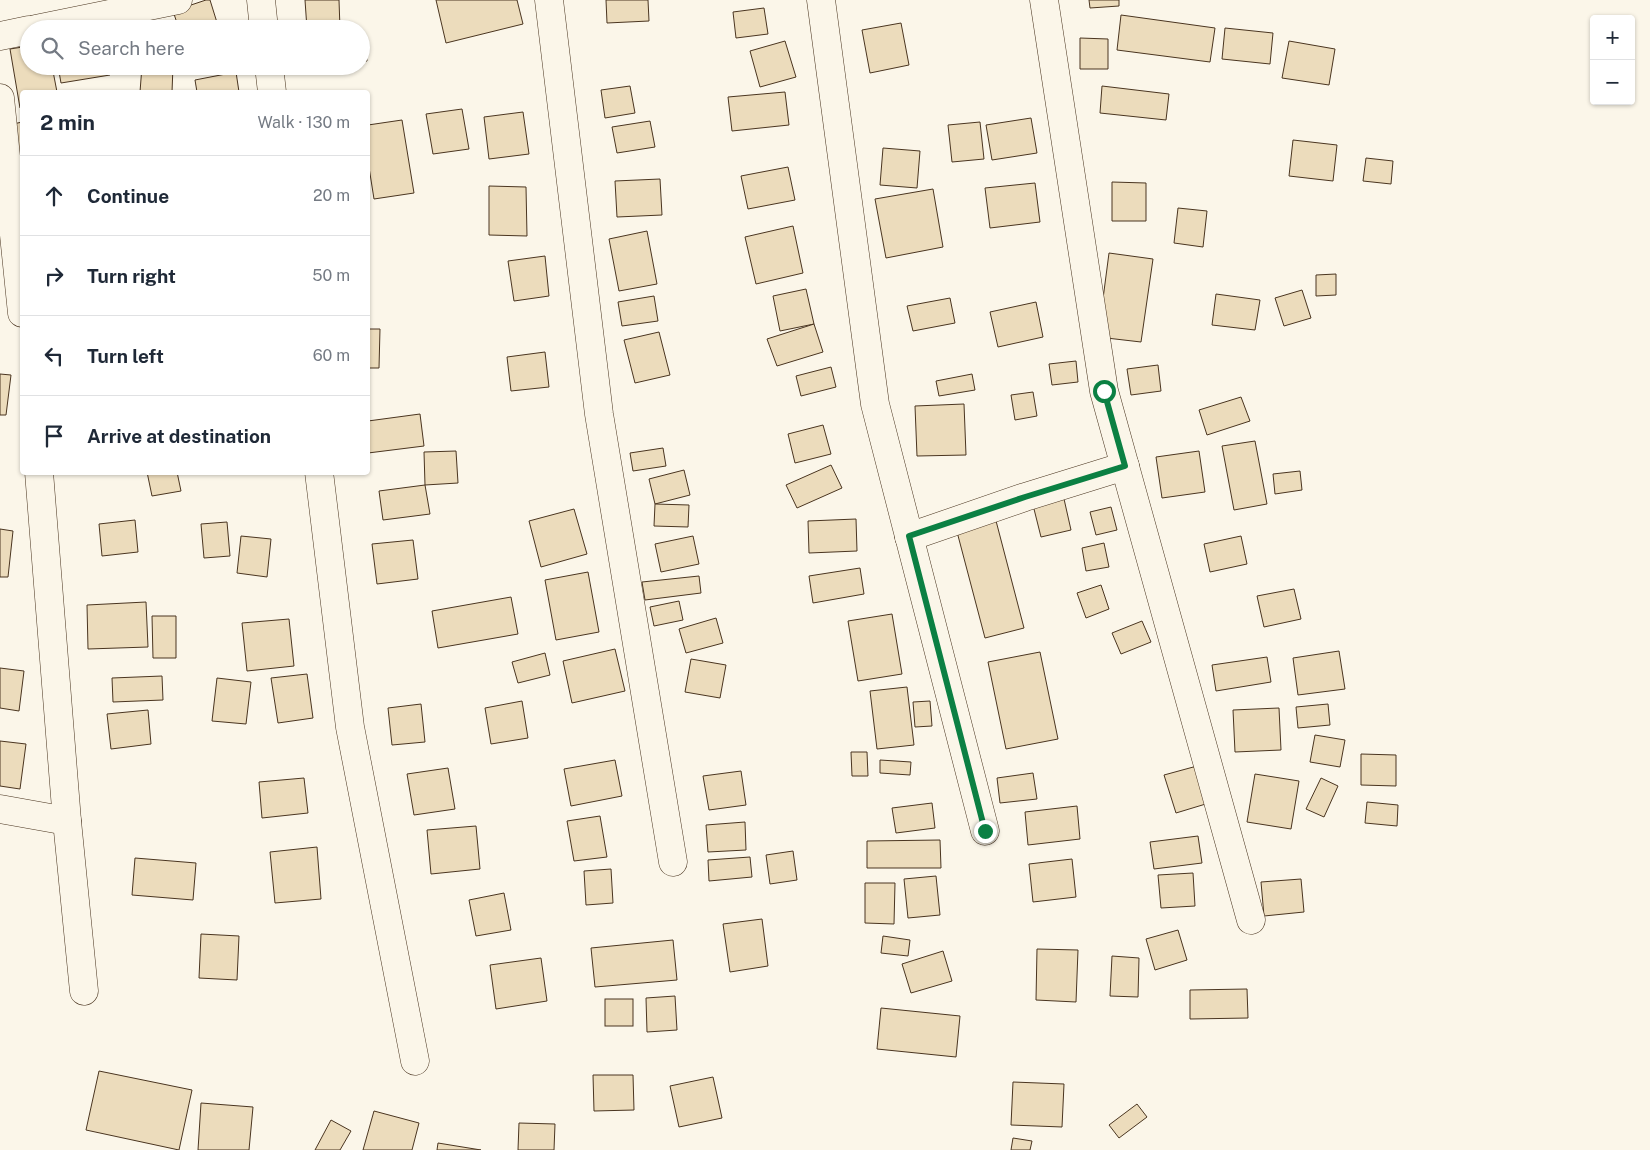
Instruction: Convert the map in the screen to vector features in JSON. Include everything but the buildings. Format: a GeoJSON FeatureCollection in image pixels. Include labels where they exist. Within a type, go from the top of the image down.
{"type":"FeatureCollection","features":[{"type":"Feature","properties":{"kind":"street"},"geometry":{"type":"LineString","coordinates":[[80,20],[178,0]]}},
{"type":"Feature","properties":{"kind":"street"},"geometry":{"type":"LineString","coordinates":[[261,0],[263,20]]}},
{"type":"Feature","properties":{"kind":"street"},"geometry":{"type":"LineString","coordinates":[[549,0],[599,414],[673,862]]}},
{"type":"Feature","properties":{"kind":"street"},"geometry":{"type":"LineString","coordinates":[[821,0],[875,404],[985,831]]}},
{"type":"Feature","properties":{"kind":"street"},"geometry":{"type":"LineString","coordinates":[[1044,0],[1104,391],[1251,920]]}},
{"type":"Feature","properties":{"kind":"street"},"geometry":{"type":"LineString","coordinates":[[0,36],[20,32]]}},
{"type":"Feature","properties":{"kind":"street"},"geometry":{"type":"LineString","coordinates":[[270,75],[272,90]]}},
{"type":"Feature","properties":{"kind":"street"},"geometry":{"type":"LineString","coordinates":[[0,98],[20,293]]}},
{"type":"Feature","properties":{"kind":"street"},"geometry":{"type":"LineString","coordinates":[[909,536],[1125,466]]}},
{"type":"Feature","properties":{"kind":"street"},"geometry":{"type":"LineString","coordinates":[[39,475],[84,991]]}},
{"type":"Feature","properties":{"kind":"street"},"geometry":{"type":"LineString","coordinates":[[318,475],[350,727],[415,1061]]}},
{"type":"Feature","properties":{"kind":"street"},"geometry":{"type":"LineString","coordinates":[[0,809],[68,821]]}},
{"type":"Feature","properties":{"kind":"route"},"geometry":{"type":"LineString","coordinates":[[985,831],[909,536],[1125,466],[1104,391]]}}]}
